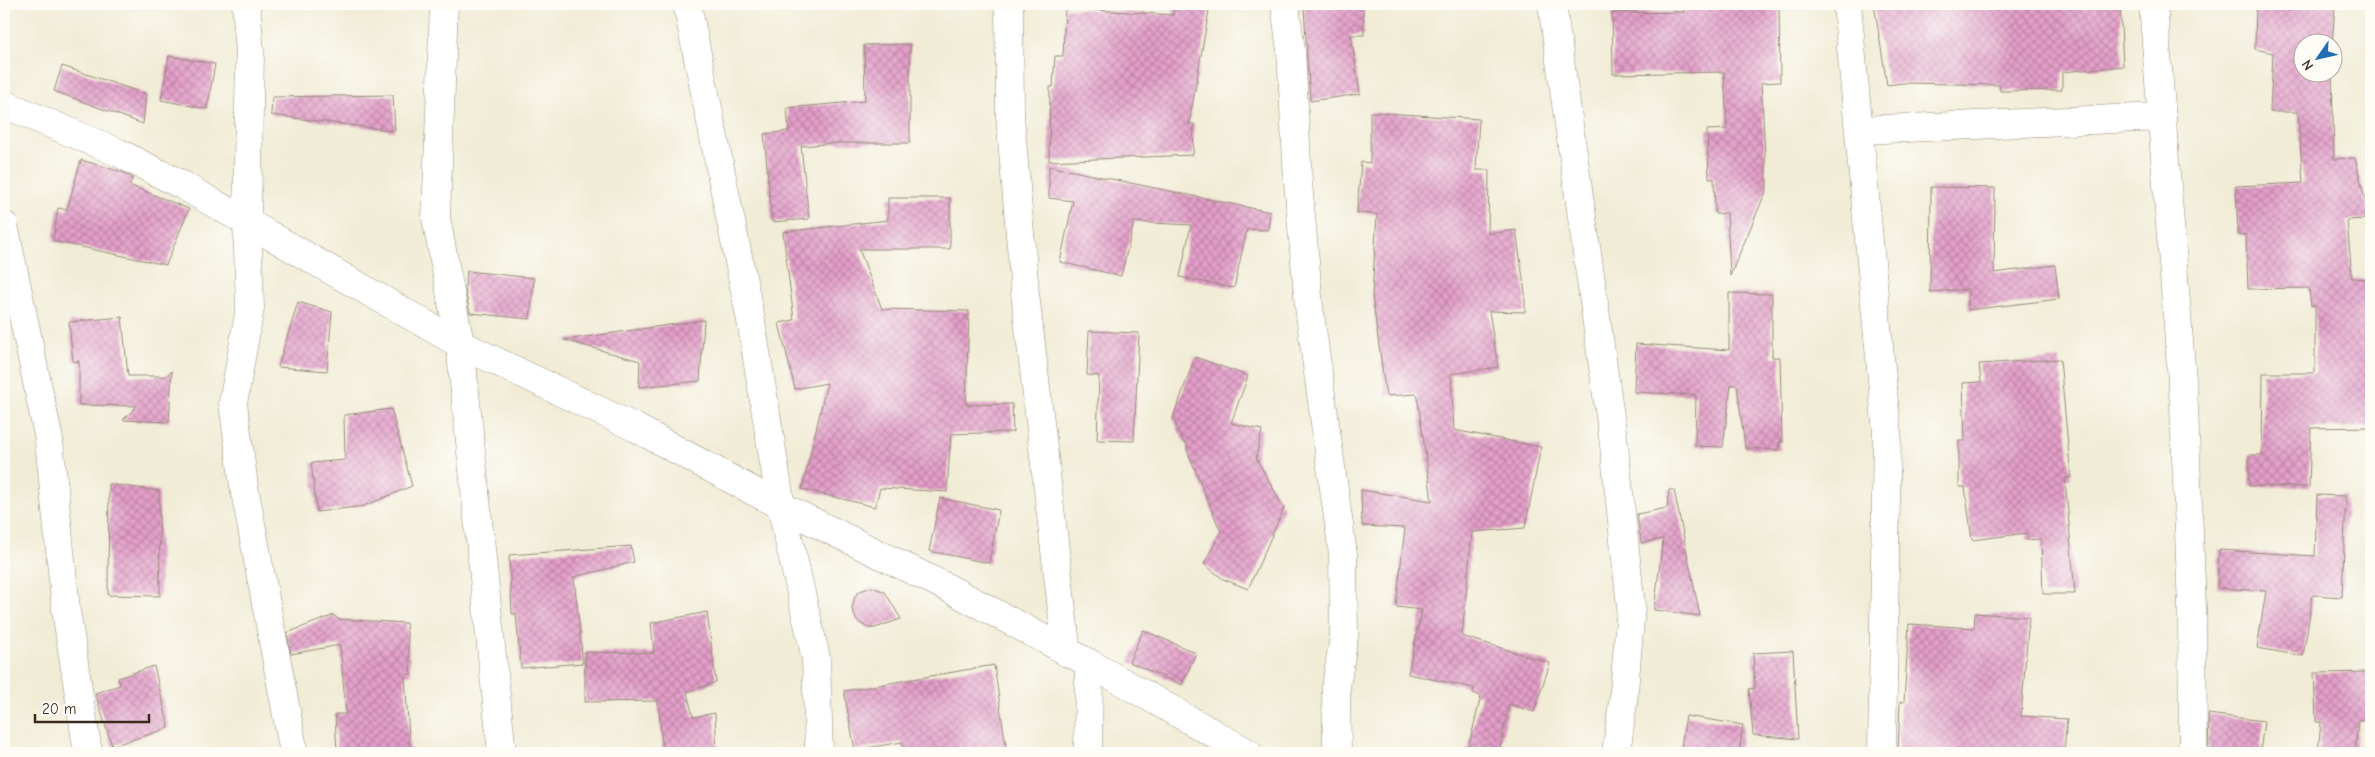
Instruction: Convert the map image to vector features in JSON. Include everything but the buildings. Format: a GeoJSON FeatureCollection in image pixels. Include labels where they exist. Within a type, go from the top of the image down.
{"type":"FeatureCollection","features":[{"type":"Feature","properties":{"kind":"street"},"geometry":{"type":"LineString","coordinates":[[246,4],[250,53],[247,221],[250,308],[233,403],[244,486],[294,753]]}},
{"type":"Feature","properties":{"kind":"street"},"geometry":{"type":"LineString","coordinates":[[444,4],[436,218],[460,344],[502,753]]}},
{"type":"Feature","properties":{"kind":"street"},"geometry":{"type":"LineString","coordinates":[[687,4],[752,321],[781,506],[816,658],[819,753]]}},
{"type":"Feature","properties":{"kind":"street"},"geometry":{"type":"LineString","coordinates":[[1009,4],[1010,115],[1025,293],[1078,658],[1088,753]]}},
{"type":"Feature","properties":{"kind":"street"},"geometry":{"type":"LineString","coordinates":[[1285,4],[1291,51],[1298,182],[1309,307],[1343,554],[1344,636],[1336,688],[1337,753]]}},
{"type":"Feature","properties":{"kind":"street"},"geometry":{"type":"LineString","coordinates":[[1552,4],[1614,445],[1631,606],[1623,702],[1616,753]]}},
{"type":"Feature","properties":{"kind":"street"},"geometry":{"type":"LineString","coordinates":[[1847,4],[1860,130],[1886,433],[1882,753]]}},
{"type":"Feature","properties":{"kind":"street"},"geometry":{"type":"LineString","coordinates":[[2153,4],[2184,406],[2192,608],[2193,753]]}},
{"type":"Feature","properties":{"kind":"street"},"geometry":{"type":"LineString","coordinates":[[4,104],[119,153],[247,221],[460,344],[636,428],[781,506],[952,590],[1248,753]]}},
{"type":"Feature","properties":{"kind":"street"},"geometry":{"type":"LineString","coordinates":[[1860,130],[2162,117]]}},
{"type":"Feature","properties":{"kind":"street"},"geometry":{"type":"LineString","coordinates":[[4,225],[49,440],[66,610],[88,753]]}}]}
